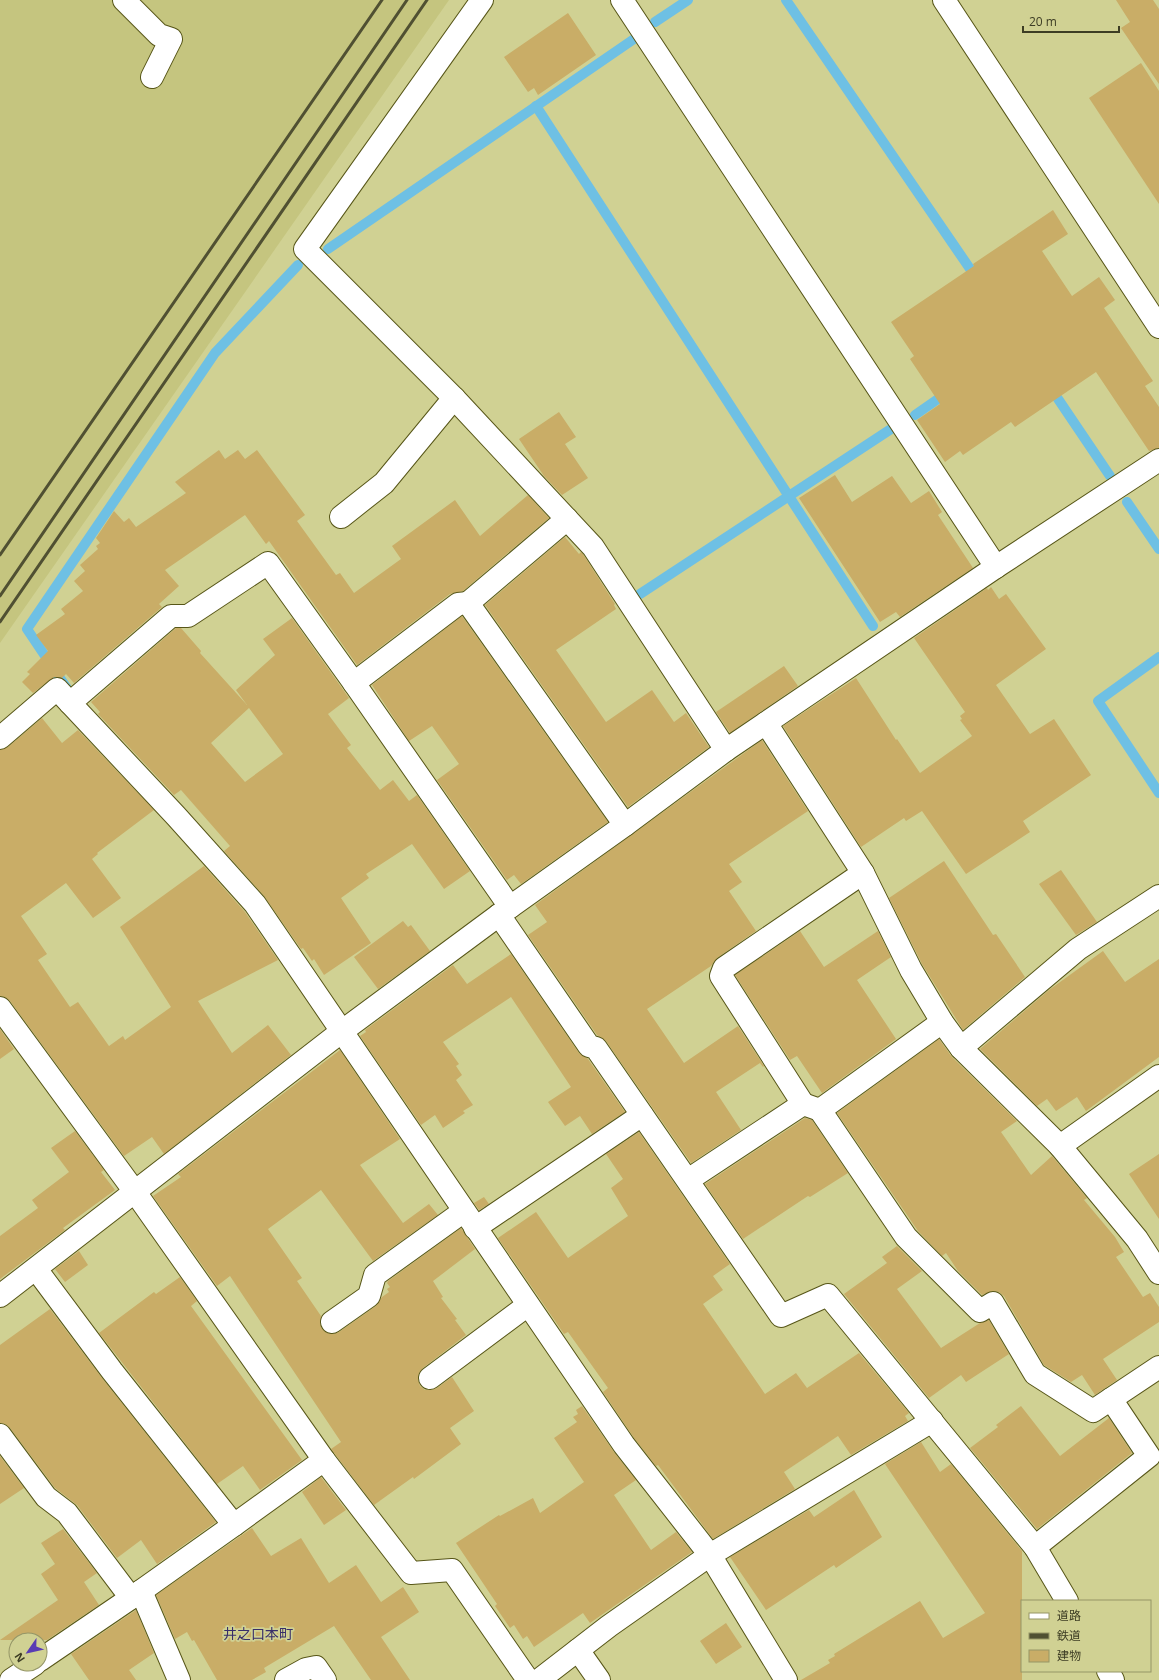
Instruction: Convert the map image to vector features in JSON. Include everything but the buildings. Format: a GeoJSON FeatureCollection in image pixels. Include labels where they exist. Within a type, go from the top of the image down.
{"type":"FeatureCollection","features":[{"type":"Feature","properties":{"kind":"street"},"geometry":{"type":"LineString","coordinates":[[124,0],[159,35],[171,39],[152,77]]}},
{"type":"Feature","properties":{"kind":"street"},"geometry":{"type":"LineString","coordinates":[[482,0],[305,250],[454,398],[593,547],[726,750]]}},
{"type":"Feature","properties":{"kind":"street"},"geometry":{"type":"LineString","coordinates":[[622,0],[996,567]]}},
{"type":"Feature","properties":{"kind":"street"},"geometry":{"type":"LineString","coordinates":[[944,0],[1159,327]]}},
{"type":"Feature","properties":{"kind":"street"},"geometry":{"type":"LineString","coordinates":[[341,517],[384,483],[454,398]]}},
{"type":"Feature","properties":{"kind":"street"},"geometry":{"type":"LineString","coordinates":[[0,1296],[341,1032],[504,911],[625,825],[726,750],[996,567],[1159,460]]}},
{"type":"Feature","properties":{"kind":"street"},"geometry":{"type":"LineString","coordinates":[[354,683],[458,604],[468,603],[567,519]]}},
{"type":"Feature","properties":{"kind":"street"},"geometry":{"type":"LineString","coordinates":[[70,703],[172,616],[188,616],[268,563],[354,683],[504,911],[589,1046],[596,1048],[781,1316],[828,1295],[1035,1547],[1066,1600]]}},
{"type":"Feature","properties":{"kind":"street"},"geometry":{"type":"LineString","coordinates":[[468,603],[625,825]]}},
{"type":"Feature","properties":{"kind":"street"},"geometry":{"type":"LineString","coordinates":[[0,738],[57,689],[176,816],[255,904],[624,1445],[710,1555],[786,1680]]}},
{"type":"Feature","properties":{"kind":"street"},"geometry":{"type":"LineString","coordinates":[[766,723],[863,874],[910,970],[942,1022],[961,1048],[1060,1146],[1137,1239],[1159,1273]]}},
{"type":"Feature","properties":{"kind":"street"},"geometry":{"type":"LineString","coordinates":[[863,874],[724,968],[721,976],[811,1107],[906,1237],[980,1311],[992,1303],[1036,1374],[1093,1411],[1159,1367]]}},
{"type":"Feature","properties":{"kind":"street"},"geometry":{"type":"LineString","coordinates":[[961,1048],[1078,949],[1159,896]]}},
{"type":"Feature","properties":{"kind":"street"},"geometry":{"type":"LineString","coordinates":[[0,1008],[135,1192],[324,1460],[411,1572],[452,1570],[528,1680]]}},
{"type":"Feature","properties":{"kind":"street"},"geometry":{"type":"LineString","coordinates":[[688,1180],[811,1107],[942,1022]]}},
{"type":"Feature","properties":{"kind":"street"},"geometry":{"type":"LineString","coordinates":[[1060,1146],[1159,1076]]}},
{"type":"Feature","properties":{"kind":"street"},"geometry":{"type":"LineString","coordinates":[[332,1322],[369,1296],[375,1275],[642,1115]]}},
{"type":"Feature","properties":{"kind":"street"},"geometry":{"type":"LineString","coordinates":[[36,1269],[112,1371],[234,1525]]}},
{"type":"Feature","properties":{"kind":"street"},"geometry":{"type":"LineString","coordinates":[[430,1378],[528,1305]]}},
{"type":"Feature","properties":{"kind":"street"},"geometry":{"type":"LineString","coordinates":[[1035,1547],[1150,1456],[1112,1399]]}},
{"type":"Feature","properties":{"kind":"street"},"geometry":{"type":"LineString","coordinates":[[539,1680],[609,1626],[710,1555],[932,1421]]}},
{"type":"Feature","properties":{"kind":"street"},"geometry":{"type":"LineString","coordinates":[[0,1435],[46,1497],[67,1512],[136,1595],[179,1680]]}},
{"type":"Feature","properties":{"kind":"street"},"geometry":{"type":"LineString","coordinates":[[48,1655],[136,1595],[324,1460]]}},
{"type":"Feature","properties":{"kind":"street"},"geometry":{"type":"LineString","coordinates":[[578,1650],[599,1680]]}},
{"type":"Feature","properties":{"kind":"street"},"geometry":{"type":"LineString","coordinates":[[286,1680],[306,1669],[316,1667],[325,1680]]}},
{"type":"Feature","properties":{"kind":"street"},"geometry":{"type":"LineString","coordinates":[[11,1680],[23,1672]]}},
{"type":"Feature","properties":{"kind":"shaded area"},"geometry":{"type":"Polygon","coordinates":[[[0,0],[449,0],[0,643],[0,0]]]}},
{"type":"Feature","properties":{"kind":"waterway"},"geometry":{"type":"LineString","coordinates":[[655,22],[688,0]]}},
{"type":"Feature","properties":{"kind":"waterway"},"geometry":{"type":"LineString","coordinates":[[786,0],[977,279]]}},
{"type":"Feature","properties":{"kind":"waterway"},"geometry":{"type":"LineString","coordinates":[[328,249],[634,39]]}},
{"type":"Feature","properties":{"kind":"waterway"},"geometry":{"type":"LineString","coordinates":[[536,106],[873,626]]}},
{"type":"Feature","properties":{"kind":"waterway"},"geometry":{"type":"LineString","coordinates":[[68,690],[27,629],[215,353],[298,265]]}},
{"type":"Feature","properties":{"kind":"waterway"},"geometry":{"type":"LineString","coordinates":[[1050,387],[1110,476]]}},
{"type":"Feature","properties":{"kind":"waterway"},"geometry":{"type":"LineString","coordinates":[[915,415],[948,392]]}},
{"type":"Feature","properties":{"kind":"waterway"},"geometry":{"type":"LineString","coordinates":[[640,594],[891,429]]}},
{"type":"Feature","properties":{"kind":"waterway"},"geometry":{"type":"LineString","coordinates":[[1127,502],[1159,549]]}},
{"type":"Feature","properties":{"kind":"waterway"},"geometry":{"type":"LineString","coordinates":[[1159,657],[1098,701],[1159,793]]}},
{"type":"Feature","properties":{"kind":"railway"},"geometry":{"type":"LineString","coordinates":[[0,555],[382,0]]}},
{"type":"Feature","properties":{"kind":"railway"},"geometry":{"type":"LineString","coordinates":[[0,596],[407,0]]}},
{"type":"Feature","properties":{"kind":"railway"},"geometry":{"type":"LineString","coordinates":[[0,622],[427,0]]}},
{"type":"Feature","properties":{"kind":"district","name":"井之口本町"},"geometry":{"type":"Point","coordinates":[258,1633]}}]}
